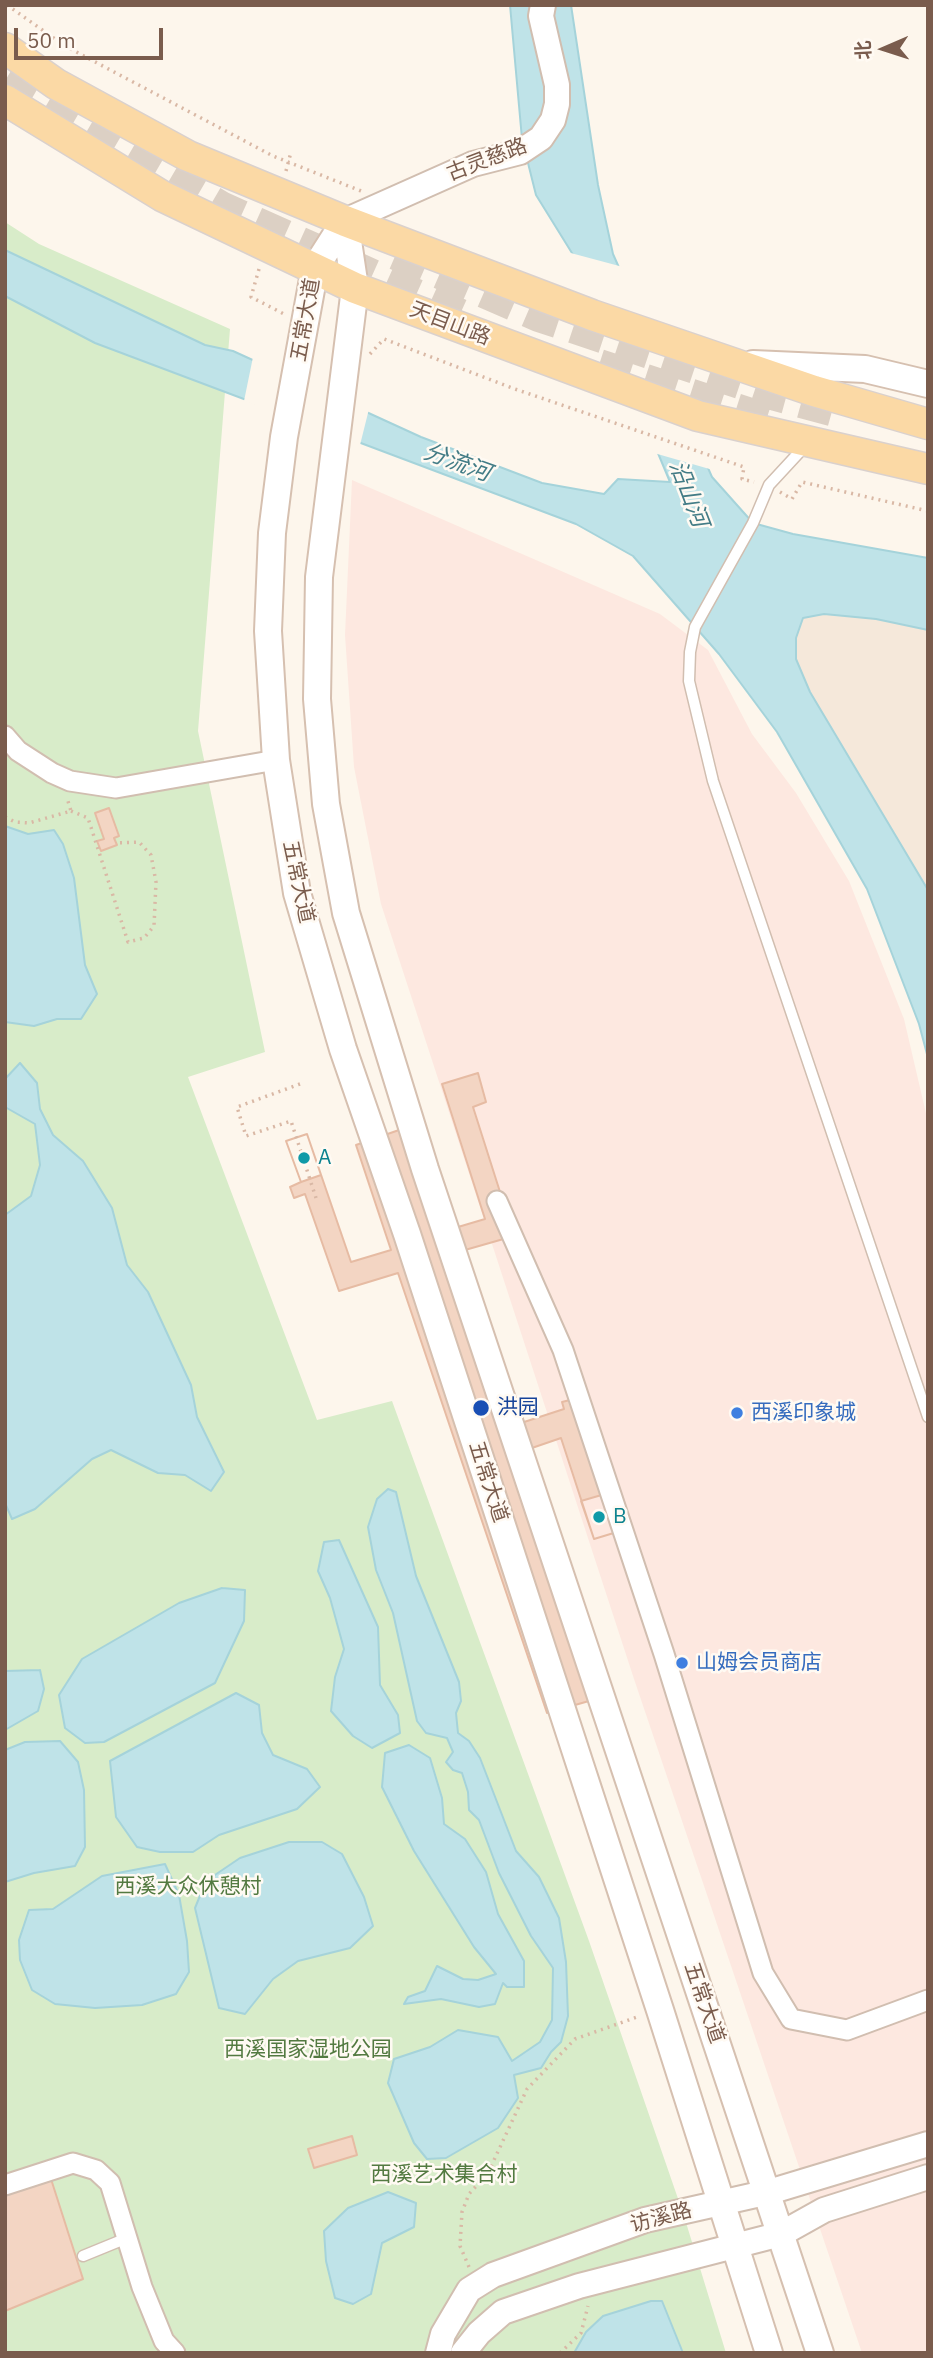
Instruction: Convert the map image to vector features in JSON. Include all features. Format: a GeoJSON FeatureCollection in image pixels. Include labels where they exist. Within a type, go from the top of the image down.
{"type":"FeatureCollection","features":[{"type":"Feature","properties":{"kind":"main road"},"geometry":{"type":"LineString","coordinates":[[5,48],[56,84],[188,156],[345,221],[663,340],[928,424]]}},
{"type":"Feature","properties":{"kind":"main road","name":"天目山路"},"geometry":{"type":"LineString","coordinates":[[5,100],[162,195],[355,288],[698,416],[928,469]]}},
{"type":"Feature","properties":{"kind":"main road","name":"五常大道"},"geometry":{"type":"LineString","coordinates":[[345,221],[315,268],[284,437],[272,533],[268,631],[276,760],[297,893],[343,1049],[411,1247],[769,2353]]}},
{"type":"Feature","properties":{"kind":"main road","name":"五常大道"},"geometry":{"type":"LineString","coordinates":[[345,221],[355,288],[319,577],[317,699],[326,804],[346,913],[425,1169],[769,2193],[820,2353]]}},
{"type":"Feature","properties":{"kind":"main road"},"geometry":{"type":"LineString","coordinates":[[733,364],[865,369],[928,384]]}},
{"type":"Feature","properties":{"kind":"street","name":"古灵慈路"},"geometry":{"type":"LineString","coordinates":[[345,221],[473,164],[524,149],[541,138],[553,120],[557,104],[557,85],[541,16],[543,5]]}},
{"type":"Feature","properties":{"kind":"street"},"geometry":{"type":"LineString","coordinates":[[5,736],[18,751],[52,773],[70,781],[116,788],[276,760]]}},
{"type":"Feature","properties":{"kind":"street"},"geometry":{"type":"LineString","coordinates":[[497,1201],[563,1350],[664,1654],[763,1973],[791,2019],[848,2030],[928,2000]]}},
{"type":"Feature","properties":{"kind":"street","name":"访溪路"},"geometry":{"type":"LineString","coordinates":[[438,2353],[443,2334],[469,2290],[493,2275],[645,2220],[769,2193],[928,2144]]}},
{"type":"Feature","properties":{"kind":"street"},"geometry":{"type":"LineString","coordinates":[[5,2185],[73,2163],[96,2169],[110,2183],[164,2341],[175,2353]]}},
{"type":"Feature","properties":{"kind":"street"},"geometry":{"type":"LineString","coordinates":[[463,2353],[479,2333],[503,2312],[598,2281],[781,2234],[824,2210],[928,2177]]}},
{"type":"Feature","properties":{"kind":"lane"},"geometry":{"type":"LineString","coordinates":[[809,442],[769,485],[753,523],[695,627],[690,652],[689,681],[713,781],[928,1418]]}},
{"type":"Feature","properties":{"kind":"lane"},"geometry":{"type":"LineString","coordinates":[[83,2256],[127,2238]]}},
{"type":"Feature","properties":{"kind":"path"},"geometry":{"type":"LineString","coordinates":[[7,5],[65,46],[273,156],[389,202]]}},
{"type":"Feature","properties":{"kind":"path"},"geometry":{"type":"LineString","coordinates":[[366,358],[384,339],[512,388],[744,467],[742,479]]}},
{"type":"Feature","properties":{"kind":"path"},"geometry":{"type":"LineString","coordinates":[[792,499],[802,482],[928,511]]}},
{"type":"Feature","properties":{"kind":"path"},"geometry":{"type":"LineString","coordinates":[[70,781],[66,794],[71,811]]}},
{"type":"Feature","properties":{"kind":"path"},"geometry":{"type":"LineString","coordinates":[[5,817],[29,823],[71,811],[88,818],[128,942],[144,938],[154,926],[156,882],[151,855],[139,842],[116,843]]}},
{"type":"Feature","properties":{"kind":"path"},"geometry":{"type":"LineString","coordinates":[[300,1084],[237,1107],[246,1136],[291,1121],[316,1198]]}},
{"type":"Feature","properties":{"kind":"path"},"geometry":{"type":"LineString","coordinates":[[475,2286],[460,2246],[462,2212],[469,2194],[488,2173],[527,2089],[575,2039],[660,2010]]}},
{"type":"Feature","properties":{"kind":"path"},"geometry":{"type":"LineString","coordinates":[[560,2353],[580,2333],[598,2281]]}},
{"type":"Feature","properties":{"kind":"shaded area","name":"西溪印象城"},"geometry":{"type":"Polygon","coordinates":[[[352,480],[660,614],[708,650],[752,734],[796,793],[849,881],[904,1019],[928,1122],[928,2353],[862,2353],[634,1679],[381,904],[354,767],[345,635],[352,480]]]}},
{"type":"Feature","properties":{"kind":"shaded area"},"geometry":{"type":"Polygon","coordinates":[[[786,577],[928,604],[928,941],[766,631],[786,577]]]}},
{"type":"Feature","properties":{"kind":"green space","name":"西溪国家湿地公园"},"geometry":{"type":"Polygon","coordinates":[[[5,222],[39,244],[230,329],[198,731],[265,1052],[188,1077],[317,1420],[392,1401],[589,1941],[684,2216],[726,2353],[5,2353],[5,222]]]}},
{"type":"Feature","properties":{"kind":"water"},"geometry":{"type":"Polygon","coordinates":[[[510,5],[571,5],[598,185],[613,254],[712,477],[753,523],[793,534],[928,558],[928,630],[876,619],[824,614],[803,618],[796,638],[796,659],[810,692],[928,890],[928,1058],[919,1024],[867,889],[777,732],[719,654],[633,556],[576,524],[95,343],[5,296],[5,250],[205,345],[233,351],[421,437],[542,483],[604,494],[618,479],[670,482],[580,266],[536,195],[522,139],[510,5]]]}},
{"type":"Feature","properties":{"kind":"water"},"geometry":{"type":"Polygon","coordinates":[[[5,826],[28,834],[54,830],[63,844],[74,878],[85,965],[97,994],[81,1019],[57,1019],[34,1026],[5,1022],[5,826]]]}},
{"type":"Feature","properties":{"kind":"water"},"geometry":{"type":"Polygon","coordinates":[[[20,1063],[37,1083],[40,1109],[53,1135],[83,1161],[112,1208],[127,1265],[148,1292],[191,1385],[197,1417],[224,1472],[211,1491],[185,1475],[158,1473],[111,1450],[92,1459],[35,1509],[12,1519],[5,1503],[5,1215],[31,1196],[40,1165],[35,1124],[5,1107],[5,1079],[20,1063]]]}},
{"type":"Feature","properties":{"kind":"water"},"geometry":{"type":"Polygon","coordinates":[[[388,1489],[396,1492],[416,1576],[459,1682],[461,1701],[456,1713],[458,1733],[469,1741],[480,1758],[516,1851],[539,1877],[559,1918],[566,1962],[568,2016],[561,2042],[541,2068],[514,2075],[518,2098],[498,2128],[446,2158],[427,2159],[414,2143],[388,2083],[394,2059],[430,2047],[458,2030],[498,2037],[512,2061],[540,2042],[552,2020],[553,1968],[531,1936],[499,1873],[479,1820],[469,1810],[468,1792],[462,1773],[453,1770],[446,1762],[453,1752],[447,1738],[426,1733],[417,1721],[393,1613],[376,1570],[368,1527],[377,1499],[388,1489]]]}},
{"type":"Feature","properties":{"kind":"water"},"geometry":{"type":"Polygon","coordinates":[[[339,1540],[378,1627],[380,1685],[398,1715],[400,1733],[372,1748],[353,1736],[331,1711],[335,1677],[344,1649],[330,1598],[318,1571],[324,1542],[339,1540]]]}},
{"type":"Feature","properties":{"kind":"water"},"geometry":{"type":"Polygon","coordinates":[[[222,1588],[245,1590],[244,1621],[215,1683],[104,1742],[85,1743],[65,1728],[59,1695],[82,1659],[179,1603],[222,1588]]]}},
{"type":"Feature","properties":{"kind":"water"},"geometry":{"type":"Polygon","coordinates":[[[40,1670],[44,1689],[38,1711],[5,1730],[5,1671],[40,1670]]]}},
{"type":"Feature","properties":{"kind":"water"},"geometry":{"type":"Polygon","coordinates":[[[236,1693],[259,1705],[262,1733],[273,1755],[307,1769],[320,1787],[297,1809],[219,1835],[193,1852],[160,1852],[137,1847],[116,1817],[110,1761],[236,1693]]]}},
{"type":"Feature","properties":{"kind":"water"},"geometry":{"type":"Polygon","coordinates":[[[60,1741],[78,1762],[84,1790],[85,1847],[75,1866],[34,1873],[5,1882],[5,1750],[25,1742],[60,1741]]]}},
{"type":"Feature","properties":{"kind":"water"},"geometry":{"type":"Polygon","coordinates":[[[409,1745],[430,1758],[442,1798],[444,1824],[465,1839],[486,1872],[498,1914],[524,1961],[524,1987],[507,1987],[503,1983],[495,2004],[479,2007],[441,1999],[404,2004],[408,1997],[425,1991],[437,1966],[463,1979],[478,1980],[496,1974],[474,1947],[414,1851],[382,1787],[385,1753],[409,1745]]]}},
{"type":"Feature","properties":{"kind":"water"},"geometry":{"type":"Polygon","coordinates":[[[289,1842],[322,1842],[342,1854],[364,1897],[373,1926],[350,1948],[298,1961],[273,1979],[245,2014],[219,2008],[195,1908],[206,1881],[240,1858],[289,1842]]]}},
{"type":"Feature","properties":{"kind":"water"},"geometry":{"type":"Polygon","coordinates":[[[165,1864],[179,1895],[187,1941],[189,1972],[176,1994],[142,2005],[95,2008],[55,2004],[32,1990],[20,1960],[19,1940],[29,1910],[53,1909],[102,1876],[165,1864]]]}},
{"type":"Feature","properties":{"kind":"water"},"geometry":{"type":"Polygon","coordinates":[[[388,2192],[416,2203],[414,2227],[382,2243],[371,2294],[353,2304],[335,2298],[326,2261],[324,2231],[348,2208],[388,2192]]]}},
{"type":"Feature","properties":{"kind":"water"},"geometry":{"type":"Polygon","coordinates":[[[651,2301],[662,2301],[683,2353],[574,2353],[586,2332],[603,2316],[651,2301]]]}},
{"type":"Feature","properties":{"kind":"pier"},"geometry":{"type":"Polygon","coordinates":[[[567,252],[623,267],[713,470],[654,453],[577,267],[567,252]]]}},
{"type":"Feature","properties":{"kind":"pier"},"geometry":{"type":"Polygon","coordinates":[[[253,357],[369,409],[360,445],[244,401],[253,357]]]}},
{"type":"Feature","properties":{"kind":"building"},"geometry":{"type":"Polygon","coordinates":[[[109,808],[119,836],[114,838],[117,845],[101,851],[97,841],[104,839],[95,813],[109,808]]]}},
{"type":"Feature","properties":{"kind":"building","name":"洪园"},"geometry":{"type":"Polygon","coordinates":[[[478,1073],[486,1102],[473,1107],[514,1236],[465,1250],[521,1423],[564,1409],[562,1402],[574,1399],[617,1532],[594,1539],[561,1438],[529,1449],[610,1695],[547,1713],[398,1273],[339,1291],[305,1194],[294,1198],[290,1187],[301,1182],[286,1141],[307,1134],[351,1262],[391,1250],[356,1145],[422,1122],[458,1227],[485,1219],[442,1084],[478,1073]]]}},
{"type":"Feature","properties":{"kind":"building","name":"A"},"geometry":{"type":"Polygon","coordinates":[[[307,1134],[321,1175],[301,1182],[286,1141],[307,1134]]]}},
{"type":"Feature","properties":{"kind":"building","name":"B"},"geometry":{"type":"Polygon","coordinates":[[[605,1494],[617,1532],[594,1539],[581,1501],[605,1494]]]}},
{"type":"Feature","properties":{"kind":"building"},"geometry":{"type":"Polygon","coordinates":[[[352,2136],[357,2155],[314,2168],[308,2149],[352,2136]]]}},
{"type":"Feature","properties":{"kind":"building"},"geometry":{"type":"Polygon","coordinates":[[[51,2179],[83,2279],[5,2311],[5,2195],[51,2179]]]}},
{"type":"Feature","properties":{"kind":"tunnel"},"geometry":{"type":"LineString","coordinates":[[5,81],[221,207],[461,315]]}},
{"type":"Feature","properties":{"kind":"tunnel"},"geometry":{"type":"LineString","coordinates":[[396,254],[539,316],[776,395],[838,412]]}},
{"type":"Feature","properties":{"kind":"tunnel"},"geometry":{"type":"LineString","coordinates":[[599,365],[769,420]]}},
{"type":"Feature","properties":{"kind":"place","name":"A"},"geometry":{"type":"Point","coordinates":[304,1158]}},
{"type":"Feature","properties":{"kind":"place","name":"洪园"},"geometry":{"type":"Point","coordinates":[481,1408]}},
{"type":"Feature","properties":{"kind":"place","name":"西溪印象城"},"geometry":{"type":"Point","coordinates":[737,1413]}},
{"type":"Feature","properties":{"kind":"place","name":"B"},"geometry":{"type":"Point","coordinates":[599,1517]}},
{"type":"Feature","properties":{"kind":"place","name":"山姆会员商店"},"geometry":{"type":"Point","coordinates":[682,1663]}},
{"type":"Feature","properties":{"kind":"water label","name":"分流河"},"geometry":{"type":"Point","coordinates":[457,463]}},
{"type":"Feature","properties":{"kind":"water label","name":"沿山河"},"geometry":{"type":"Point","coordinates":[688,494]}},
{"type":"Feature","properties":{"kind":"park label","name":"西溪大众休憩村"},"geometry":{"type":"Point","coordinates":[188,1887]}},
{"type":"Feature","properties":{"kind":"park label","name":"西溪艺术集合村"},"geometry":{"type":"Point","coordinates":[444,2175]}}]}
